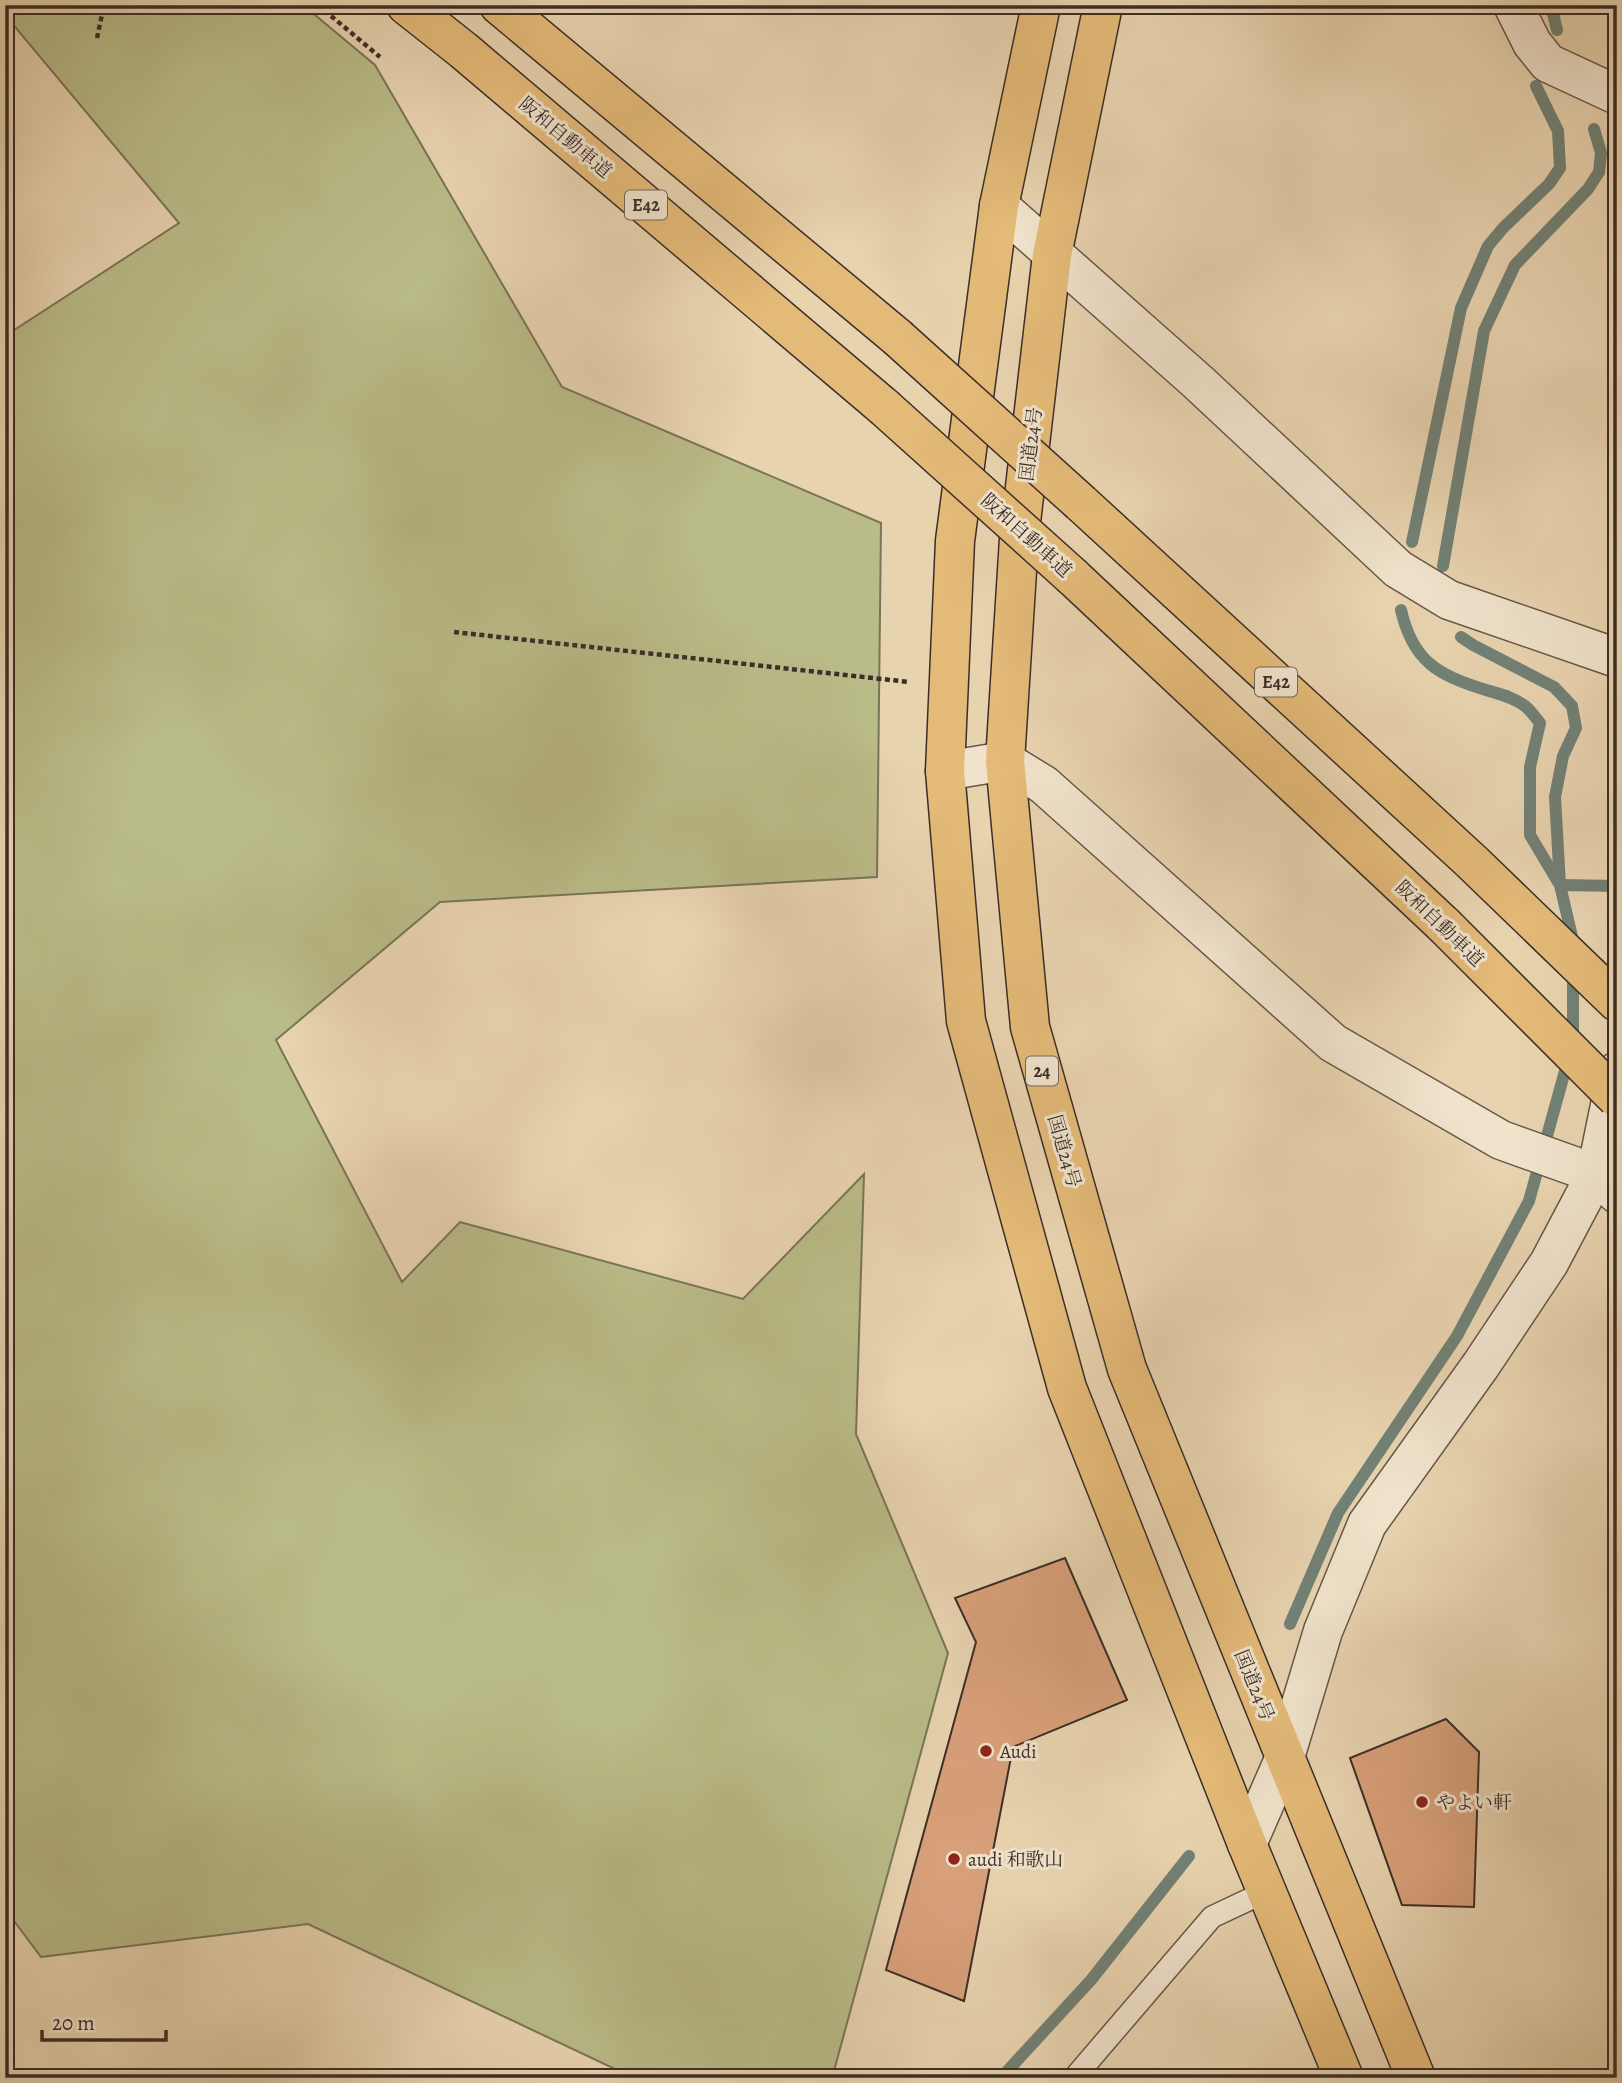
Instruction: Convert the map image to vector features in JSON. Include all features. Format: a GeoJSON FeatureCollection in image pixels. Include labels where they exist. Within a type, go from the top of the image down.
{"type":"FeatureCollection","features":[{"type":"Feature","properties":{"kind":"highway","name":"阪和自動車道"},"geometry":{"type":"LineString","coordinates":[[406,5],[463,50],[884,407],[1073,577],[1444,925],[1617,1098]]}},
{"type":"Feature","properties":{"kind":"highway","name":"E42"},"geometry":{"type":"LineString","coordinates":[[499,5],[897,338],[1471,861],[1617,1002]]}},
{"type":"Feature","properties":{"kind":"highway"},"geometry":{"type":"LineString","coordinates":[[1041,5],[999,206],[955,541],[945,771],[966,1021],[1067,1388],[1247,1844],[1344,2078]]}},
{"type":"Feature","properties":{"kind":"highway","name":"国道24号"},"geometry":{"type":"LineString","coordinates":[[1103,5],[1052,255],[1019,539],[1005,761],[1030,1027],[1127,1369],[1416,2078]]}},
{"type":"Feature","properties":{"kind":"street"},"geometry":{"type":"LineString","coordinates":[[1513,5],[1532,43],[1548,63],[1617,95]]}},
{"type":"Feature","properties":{"kind":"street"},"geometry":{"type":"LineString","coordinates":[[999,206],[1198,382],[1398,569],[1448,600],[1617,658]]}},
{"type":"Feature","properties":{"kind":"street"},"geometry":{"type":"LineString","coordinates":[[945,771],[1005,761],[1044,785],[1333,1043],[1501,1140],[1595,1178]]}},
{"type":"Feature","properties":{"kind":"street"},"geometry":{"type":"LineString","coordinates":[[1247,1844],[1285,1757],[1322,1631],[1367,1524],[1481,1366],[1549,1263],[1595,1178],[1617,1071]]}},
{"type":"Feature","properties":{"kind":"lane"},"geometry":{"type":"LineString","coordinates":[[1074,2078],[1212,1917],[1266,1891]]}},
{"type":"Feature","properties":{"kind":"path"},"geometry":{"type":"LineString","coordinates":[[97,38],[104,5]]}},
{"type":"Feature","properties":{"kind":"path"},"geometry":{"type":"LineString","coordinates":[[318,5],[380,57]]}},
{"type":"Feature","properties":{"kind":"path"},"geometry":{"type":"LineString","coordinates":[[454,632],[948,687]]}},
{"type":"Feature","properties":{"kind":"green space"},"geometry":{"type":"Polygon","coordinates":[[[5,5],[303,5],[375,65],[562,387],[881,523],[877,877],[440,902],[276,1040],[402,1282],[460,1222],[743,1299],[864,1174],[856,1434],[948,1653],[832,2078],[634,2078],[308,1924],[41,1957],[5,1909],[5,336],[179,223],[5,15],[5,5]]]}},
{"type":"Feature","properties":{"kind":"building","name":"audi 和歌山"},"geometry":{"type":"Polygon","coordinates":[[[1065,1558],[1127,1700],[1013,1747],[964,2001],[886,1970],[976,1642],[955,1598],[1065,1558]]]}},
{"type":"Feature","properties":{"kind":"building","name":"やよい軒"},"geometry":{"type":"Polygon","coordinates":[[[1446,1719],[1479,1752],[1474,1907],[1402,1905],[1350,1758],[1446,1719]]]}},
{"type":"Feature","properties":{"kind":"waterway"},"geometry":{"type":"LineString","coordinates":[[1551,5],[1557,30]]}},
{"type":"Feature","properties":{"kind":"waterway"},"geometry":{"type":"LineString","coordinates":[[1412,542],[1461,308],[1488,246],[1549,184],[1560,168],[1558,131],[1536,86]]}},
{"type":"Feature","properties":{"kind":"waterway"},"geometry":{"type":"LineString","coordinates":[[1443,566],[1484,331],[1515,265],[1588,189],[1599,172],[1601,153],[1594,129]]}},
{"type":"Feature","properties":{"kind":"waterway"},"geometry":{"type":"LineString","coordinates":[[1401,610],[1413,642],[1430,664],[1454,678],[1516,700],[1540,723],[1530,767],[1530,835],[1558,882]]}},
{"type":"Feature","properties":{"kind":"waterway"},"geometry":{"type":"LineString","coordinates":[[1461,637],[1554,687],[1572,706],[1576,728],[1563,756],[1555,797],[1560,885],[1574,945]]}},
{"type":"Feature","properties":{"kind":"waterway"},"geometry":{"type":"LineString","coordinates":[[1560,885],[1617,886]]}},
{"type":"Feature","properties":{"kind":"waterway"},"geometry":{"type":"LineString","coordinates":[[1290,1624],[1338,1513],[1457,1336],[1529,1201],[1573,1042],[1573,970]]}},
{"type":"Feature","properties":{"kind":"waterway"},"geometry":{"type":"LineString","coordinates":[[1001,2078],[1091,1980],[1189,1856]]}},
{"type":"Feature","properties":{"kind":"place","name":"Audi"},"geometry":{"type":"Point","coordinates":[986,1751]}},
{"type":"Feature","properties":{"kind":"place","name":"やよい軒"},"geometry":{"type":"Point","coordinates":[1422,1802]}},
{"type":"Feature","properties":{"kind":"place","name":"audi 和歌山"},"geometry":{"type":"Point","coordinates":[954,1859]}}]}
